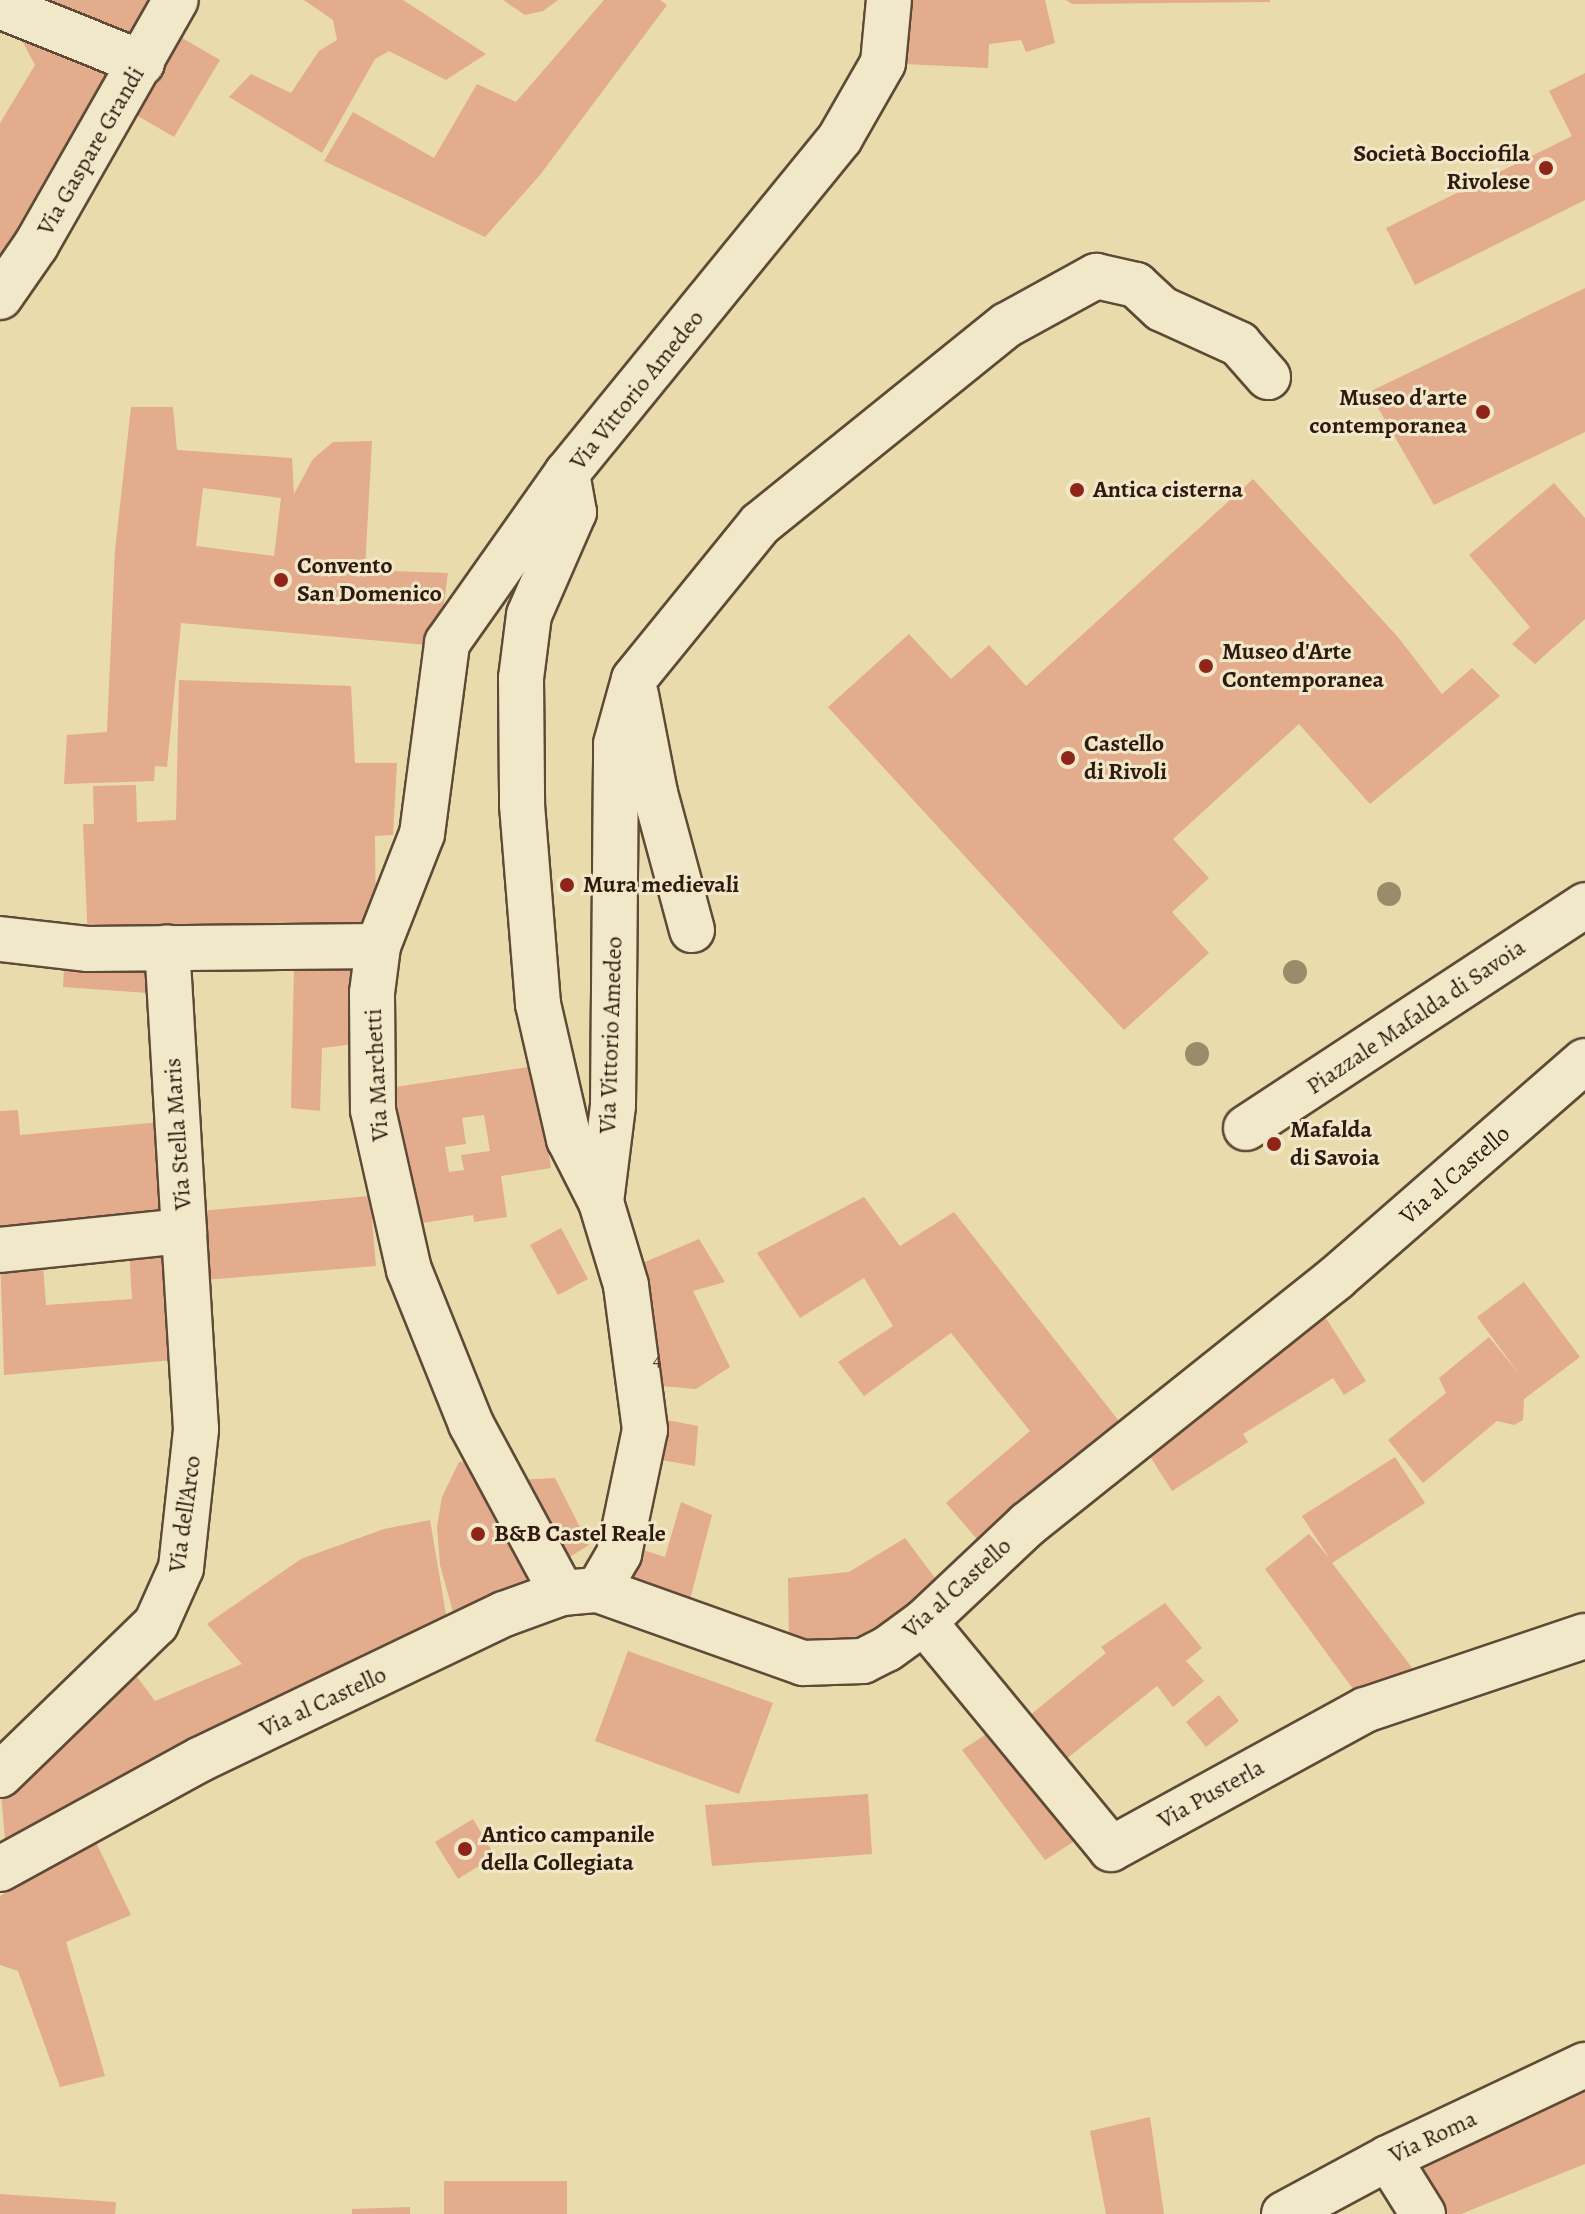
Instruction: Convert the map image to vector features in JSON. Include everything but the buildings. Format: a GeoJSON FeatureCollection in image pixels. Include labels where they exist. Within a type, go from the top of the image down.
{"type":"FeatureCollection","features":[{"type":"Feature","properties":{"kind":"street","name":"Via Gaspare Grandi"},"geometry":{"type":"LineString","coordinates":[[0,297],[142,63],[176,0]]}},
{"type":"Feature","properties":{"kind":"street","name":"Via Vittorio Amedeo"},"geometry":{"type":"LineString","coordinates":[[580,1592],[619,1554],[645,1430],[626,1285],[601,1202],[569,1139],[538,1004],[522,805],[523,663],[529,615],[574,512],[567,473],[840,138],[883,63],[889,0]]}},
{"type":"Feature","properties":{"kind":"street"},"geometry":{"type":"LineString","coordinates":[[0,6],[142,63]]}},
{"type":"Feature","properties":{"kind":"street","name":"Via Vittorio Amedeo"},"geometry":{"type":"LineString","coordinates":[[601,1202],[613,1105],[616,744],[634,679],[760,524],[1007,325],[1096,276],[1136,285],[1162,309],[1239,344],[1268,377]]}},
{"type":"Feature","properties":{"kind":"street","name":"Via Marchetti"},"geometry":{"type":"LineString","coordinates":[[567,473],[447,643],[422,834],[378,946],[372,993],[373,1110],[409,1270],[471,1424],[580,1592]]}},
{"type":"Feature","properties":{"kind":"street"},"geometry":{"type":"LineString","coordinates":[[634,679],[655,793],[692,930]]}},
{"type":"Feature","properties":{"kind":"street","name":"Piazzale Mafalda di Savoia"},"geometry":{"type":"LineString","coordinates":[[1246,1128],[1585,905]]}},
{"type":"Feature","properties":{"kind":"street"},"geometry":{"type":"LineString","coordinates":[[0,939],[88,949],[378,946]]}},
{"type":"Feature","properties":{"kind":"street","name":"Via Stella Maris"},"geometry":{"type":"LineString","coordinates":[[0,1250],[184,1231],[167,948]]}},
{"type":"Feature","properties":{"kind":"street","name":"Via al Castello"},"geometry":{"type":"LineString","coordinates":[[0,1869],[201,1759],[504,1614],[580,1592],[803,1663],[863,1661],[924,1622],[1040,1514],[1336,1278],[1585,1061]]}},
{"type":"Feature","properties":{"kind":"street","name":"Via dell'Arco"},"geometry":{"type":"LineString","coordinates":[[0,1775],[156,1624],[181,1568],[196,1429],[184,1231]]}},
{"type":"Feature","properties":{"kind":"street","name":"Via Pusterla"},"geometry":{"type":"LineString","coordinates":[[924,1622],[1111,1849],[1365,1710],[1585,1636]]}},
{"type":"Feature","properties":{"kind":"street","name":"Via Roma"},"geometry":{"type":"LineString","coordinates":[[1284,2214],[1388,2158],[1585,2065]]}},
{"type":"Feature","properties":{"kind":"street"},"geometry":{"type":"LineString","coordinates":[[1388,2158],[1423,2214]]}},
{"type":"Feature","properties":{"kind":"place","name":"Società Bocciofila Rivolese"},"geometry":{"type":"Point","coordinates":[1546,168]}},
{"type":"Feature","properties":{"kind":"place","name":"Museo d'arte contemporanea"},"geometry":{"type":"Point","coordinates":[1483,412]}},
{"type":"Feature","properties":{"kind":"place","name":"Antica cisterna"},"geometry":{"type":"Point","coordinates":[1077,490]}},
{"type":"Feature","properties":{"kind":"place","name":"Convento San Domenico"},"geometry":{"type":"Point","coordinates":[281,580]}},
{"type":"Feature","properties":{"kind":"place","name":"Museo d'Arte Contemporanea"},"geometry":{"type":"Point","coordinates":[1206,666]}},
{"type":"Feature","properties":{"kind":"place","name":"Castello di Rivoli"},"geometry":{"type":"Point","coordinates":[1068,758]}},
{"type":"Feature","properties":{"kind":"place","name":"Mura medievali"},"geometry":{"type":"Point","coordinates":[567,885]}},
{"type":"Feature","properties":{"kind":"place","name":"Mafalda di Savoia"},"geometry":{"type":"Point","coordinates":[1274,1144]}},
{"type":"Feature","properties":{"kind":"place","name":"B&B Castel Reale"},"geometry":{"type":"Point","coordinates":[478,1534]}},
{"type":"Feature","properties":{"kind":"place","name":"Antico campanile della Collegiata"},"geometry":{"type":"Point","coordinates":[465,1849]}}]}
